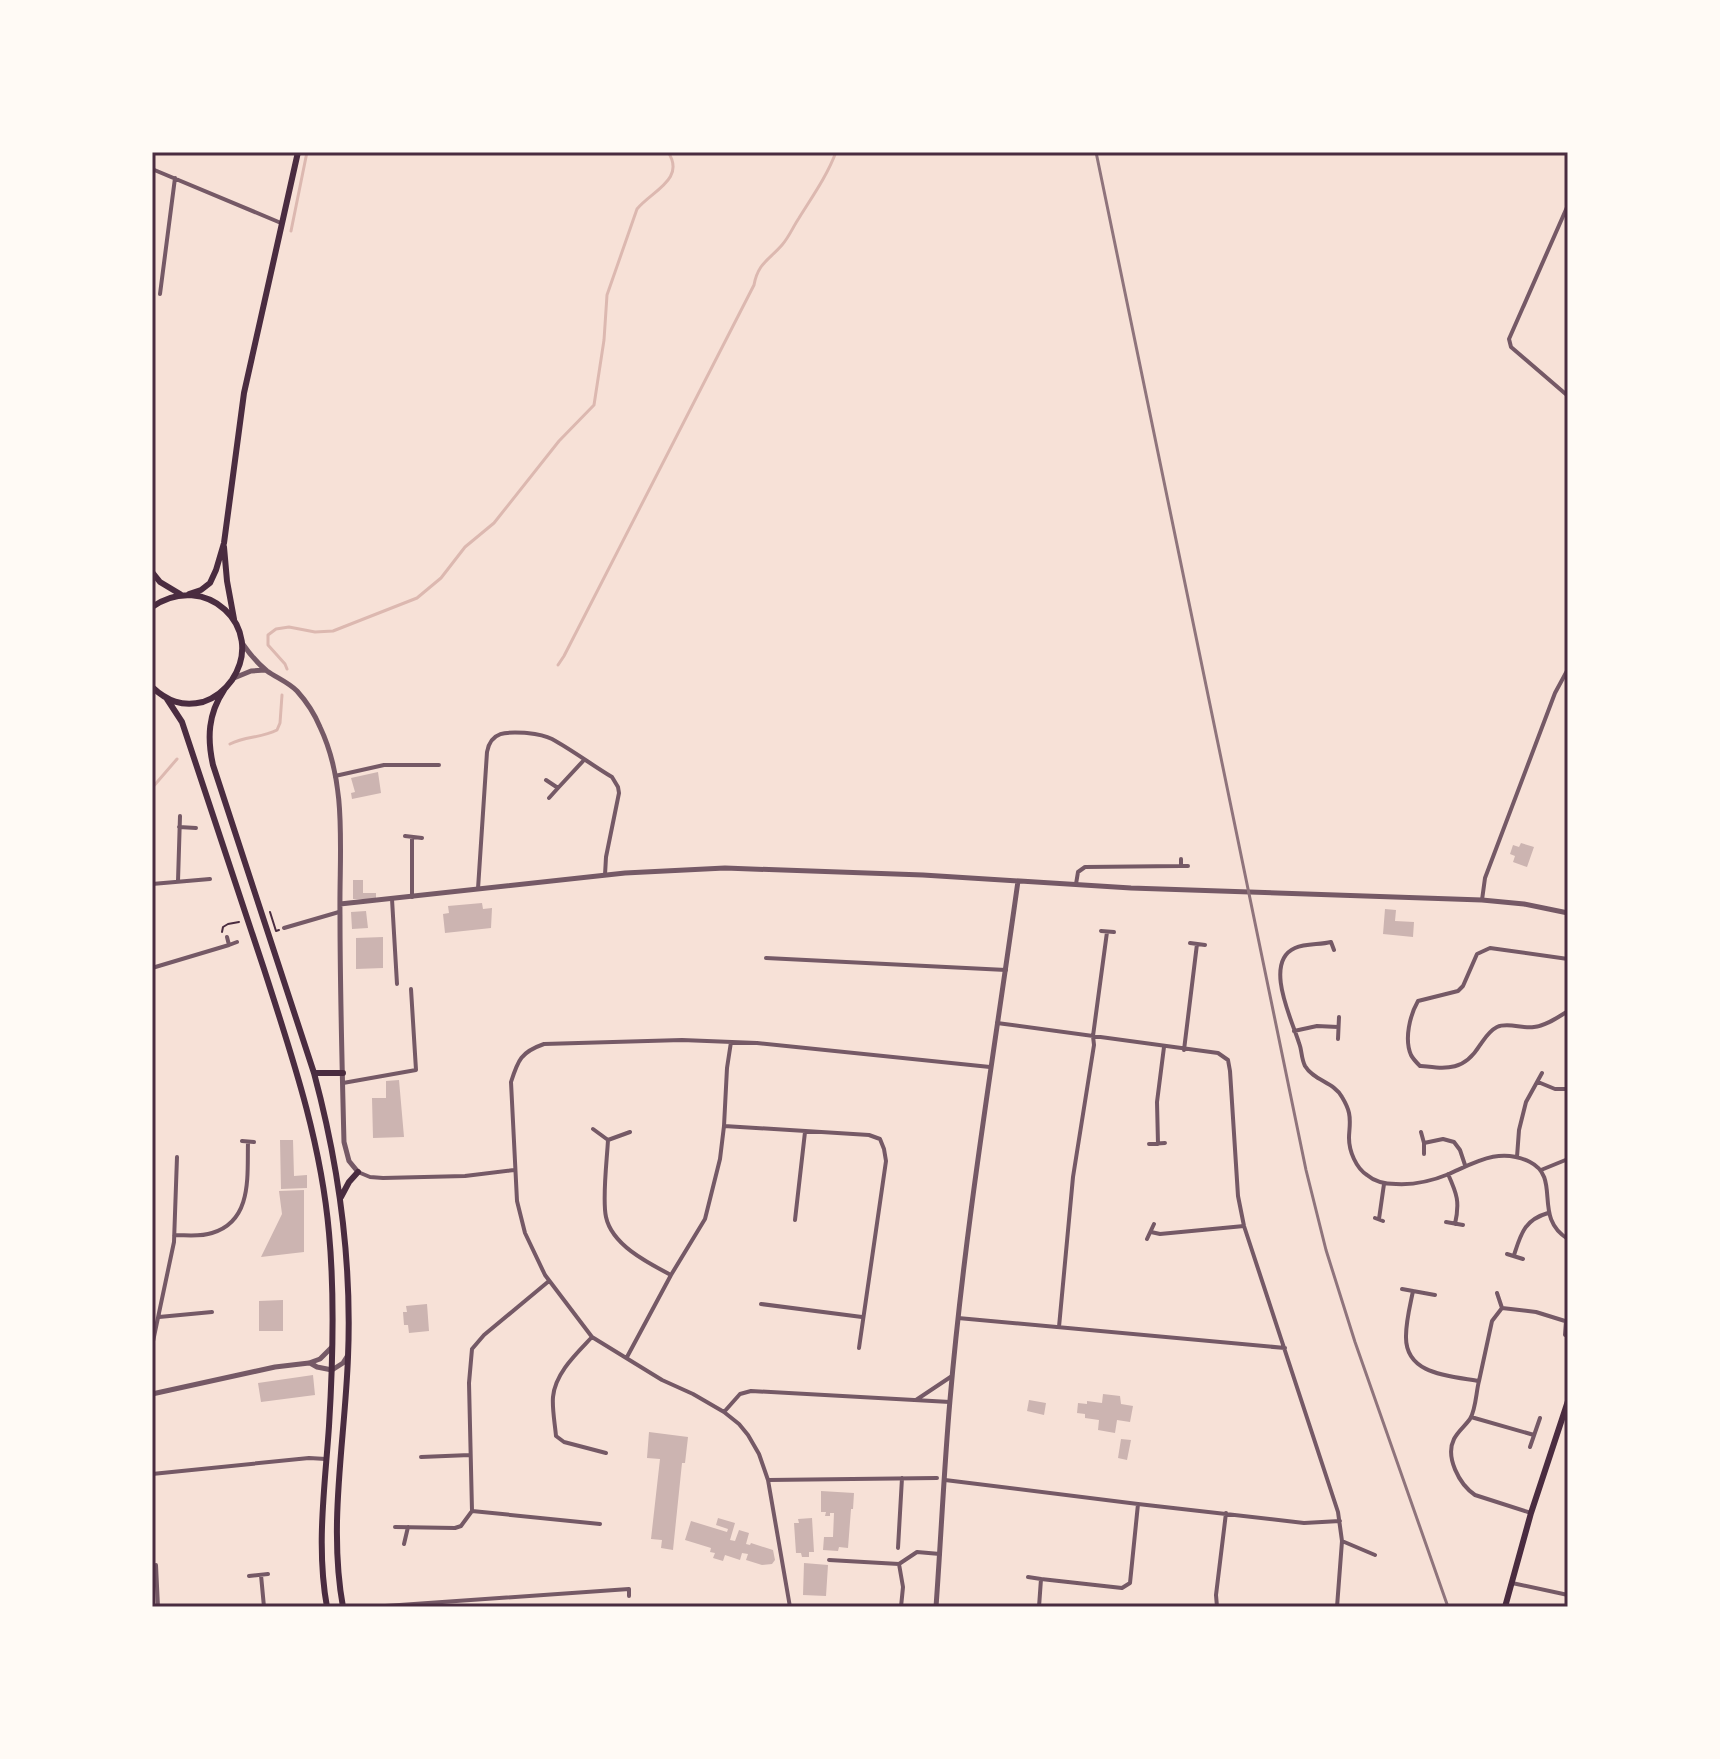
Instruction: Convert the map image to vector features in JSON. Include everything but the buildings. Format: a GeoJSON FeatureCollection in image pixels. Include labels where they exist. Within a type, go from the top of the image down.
{"type":"FeatureCollection","features":[{"type":"Feature","properties":{"kind":"main road"},"geometry":{"type":"LineString","coordinates":[[152,607],[163,600],[201,590],[210,583],[216,570],[224,543],[244,393],[298,152]]}},
{"type":"Feature","properties":{"kind":"main road"},"geometry":{"type":"LineString","coordinates":[[224,543],[234,622],[242,643],[241,662],[213,709],[209,746],[314,1073],[341,1197],[347,1268],[348,1354],[337,1524],[338,1581],[343,1607]]}},
{"type":"Feature","properties":{"kind":"main road"},"geometry":{"type":"LineString","coordinates":[[152,572],[166,587],[213,600],[226,610],[234,622]]}},
{"type":"Feature","properties":{"kind":"main road"},"geometry":{"type":"LineString","coordinates":[[154,690],[167,699],[191,704],[209,700],[224,690]]}},
{"type":"Feature","properties":{"kind":"main road"},"geometry":{"type":"LineString","coordinates":[[167,699],[182,722],[294,1063],[325,1193],[332,1269],[333,1346],[323,1505],[322,1555],[327,1607]]}},
{"type":"Feature","properties":{"kind":"main road"},"geometry":{"type":"LineString","coordinates":[[314,1073],[343,1073]]}},
{"type":"Feature","properties":{"kind":"main road"},"geometry":{"type":"LineString","coordinates":[[341,1197],[358,1172]]}},
{"type":"Feature","properties":{"kind":"main road"},"geometry":{"type":"LineString","coordinates":[[1505,1607],[1531,1513],[1568,1401]]}},
{"type":"Feature","properties":{"kind":"street"},"geometry":{"type":"LineString","coordinates":[[152,169],[281,223]]}},
{"type":"Feature","properties":{"kind":"street"},"geometry":{"type":"LineString","coordinates":[[160,294],[175,178]]}},
{"type":"Feature","properties":{"kind":"street"},"geometry":{"type":"LineString","coordinates":[[1568,205],[1509,339],[1511,347],[1568,396]]}},
{"type":"Feature","properties":{"kind":"street"},"geometry":{"type":"LineString","coordinates":[[242,643],[266,670],[298,693],[321,728],[335,776],[341,819],[344,1142],[349,1161],[358,1172],[383,1178],[465,1176],[514,1170]]}},
{"type":"Feature","properties":{"kind":"street"},"geometry":{"type":"LineString","coordinates":[[1482,900],[1485,878],[1555,693],[1568,669]]}},
{"type":"Feature","properties":{"kind":"street"},"geometry":{"type":"LineString","coordinates":[[234,678],[251,671],[266,670]]}},
{"type":"Feature","properties":{"kind":"street"},"geometry":{"type":"LineString","coordinates":[[478,889],[487,752],[491,740],[505,732],[536,734],[551,739],[612,777],[618,787],[618,799],[605,875]]}},
{"type":"Feature","properties":{"kind":"street"},"geometry":{"type":"LineString","coordinates":[[549,798],[584,760]]}},
{"type":"Feature","properties":{"kind":"street"},"geometry":{"type":"LineString","coordinates":[[335,776],[384,765],[439,765]]}},
{"type":"Feature","properties":{"kind":"street"},"geometry":{"type":"LineString","coordinates":[[546,780],[558,788]]}},
{"type":"Feature","properties":{"kind":"street"},"geometry":{"type":"LineString","coordinates":[[178,881],[180,816]]}},
{"type":"Feature","properties":{"kind":"street"},"geometry":{"type":"LineString","coordinates":[[179,827],[196,828]]}},
{"type":"Feature","properties":{"kind":"street"},"geometry":{"type":"LineString","coordinates":[[405,836],[422,838]]}},
{"type":"Feature","properties":{"kind":"street"},"geometry":{"type":"LineString","coordinates":[[412,837],[412,897]]}},
{"type":"Feature","properties":{"kind":"street"},"geometry":{"type":"LineString","coordinates":[[1181,859],[1181,866]]}},
{"type":"Feature","properties":{"kind":"street"},"geometry":{"type":"LineString","coordinates":[[1076,884],[1078,872],[1085,867],[1188,866]]}},
{"type":"Feature","properties":{"kind":"street"},"geometry":{"type":"LineString","coordinates":[[284,928],[340,908],[392,899],[605,875],[725,868],[1482,900],[1568,913]]}},
{"type":"Feature","properties":{"kind":"street"},"geometry":{"type":"LineString","coordinates":[[152,884],[210,879]]}},
{"type":"Feature","properties":{"kind":"street"},"geometry":{"type":"LineString","coordinates":[[936,1607],[958,1318],[990,1067],[1018,881]]}},
{"type":"Feature","properties":{"kind":"street"},"geometry":{"type":"LineString","coordinates":[[392,899],[397,984]]}},
{"type":"Feature","properties":{"kind":"street"},"geometry":{"type":"LineString","coordinates":[[1059,1327],[1073,1177],[1094,1045],[1104,931],[1114,932]]}},
{"type":"Feature","properties":{"kind":"street"},"geometry":{"type":"LineString","coordinates":[[227,937],[229,945]]}},
{"type":"Feature","properties":{"kind":"street"},"geometry":{"type":"LineString","coordinates":[[152,968],[237,942]]}},
{"type":"Feature","properties":{"kind":"street"},"geometry":{"type":"LineString","coordinates":[[1334,950],[1331,942],[1294,948],[1281,963],[1280,973],[1306,1068],[1340,1093],[1349,1113],[1349,1139],[1356,1163],[1366,1175],[1384,1184],[1416,1184],[1485,1157],[1517,1157],[1541,1170],[1548,1191],[1548,1213],[1555,1228],[1568,1239]]}},
{"type":"Feature","properties":{"kind":"street"},"geometry":{"type":"LineString","coordinates":[[1190,943],[1205,945]]}},
{"type":"Feature","properties":{"kind":"street"},"geometry":{"type":"LineString","coordinates":[[1184,1050],[1197,944]]}},
{"type":"Feature","properties":{"kind":"street"},"geometry":{"type":"LineString","coordinates":[[1568,959],[1490,948],[1477,954],[1458,991],[1418,1001],[1411,1012],[1411,1054],[1420,1066],[1457,1066],[1472,1058],[1488,1033],[1495,1028],[1502,1025],[1533,1028],[1568,1011]]}},
{"type":"Feature","properties":{"kind":"street"},"geometry":{"type":"LineString","coordinates":[[766,958],[1006,970]]}},
{"type":"Feature","properties":{"kind":"street"},"geometry":{"type":"LineString","coordinates":[[343,1083],[416,1070],[411,989]]}},
{"type":"Feature","properties":{"kind":"street"},"geometry":{"type":"LineString","coordinates":[[1338,1039],[1339,1017]]}},
{"type":"Feature","properties":{"kind":"street"},"geometry":{"type":"LineString","coordinates":[[997,1023],[1218,1053],[1228,1060],[1238,1196],[1244,1226],[1340,1521],[1342,1541],[1337,1607]]}},
{"type":"Feature","properties":{"kind":"street"},"geometry":{"type":"LineString","coordinates":[[1294,1031],[1317,1026],[1338,1027]]}},
{"type":"Feature","properties":{"kind":"street"},"geometry":{"type":"LineString","coordinates":[[790,1607],[768,1480],[754,1444],[739,1424],[724,1412],[662,1380],[592,1337],[549,1281],[525,1233],[517,1201],[511,1082],[517,1063],[528,1050],[544,1044],[682,1040],[757,1043],[990,1067]]}},
{"type":"Feature","properties":{"kind":"street"},"geometry":{"type":"LineString","coordinates":[[627,1358],[705,1219],[720,1159],[731,1042]]}},
{"type":"Feature","properties":{"kind":"street"},"geometry":{"type":"LineString","coordinates":[[1158,1144],[1157,1102],[1164,1047]]}},
{"type":"Feature","properties":{"kind":"street"},"geometry":{"type":"LineString","coordinates":[[1517,1157],[1526,1102],[1542,1073]]}},
{"type":"Feature","properties":{"kind":"street"},"geometry":{"type":"LineString","coordinates":[[1538,1082],[1555,1089],[1568,1089]]}},
{"type":"Feature","properties":{"kind":"street"},"geometry":{"type":"LineString","coordinates":[[724,1126],[869,1135],[880,1139],[886,1161],[859,1348]]}},
{"type":"Feature","properties":{"kind":"street"},"geometry":{"type":"LineString","coordinates":[[593,1129],[608,1140]]}},
{"type":"Feature","properties":{"kind":"street"},"geometry":{"type":"LineString","coordinates":[[608,1140],[630,1132]]}},
{"type":"Feature","properties":{"kind":"street"},"geometry":{"type":"LineString","coordinates":[[795,1220],[805,1132]]}},
{"type":"Feature","properties":{"kind":"street"},"geometry":{"type":"LineString","coordinates":[[1421,1132],[1424,1154]]}},
{"type":"Feature","properties":{"kind":"street"},"geometry":{"type":"LineString","coordinates":[[1424,1143],[1443,1139],[1454,1142],[1465,1165]]}},
{"type":"Feature","properties":{"kind":"street"},"geometry":{"type":"LineString","coordinates":[[608,1140],[606,1219],[619,1241],[671,1275]]}},
{"type":"Feature","properties":{"kind":"street"},"geometry":{"type":"LineString","coordinates":[[174,1235],[211,1234],[238,1215],[246,1197],[248,1142]]}},
{"type":"Feature","properties":{"kind":"street"},"geometry":{"type":"LineString","coordinates":[[1149,1144],[1165,1143]]}},
{"type":"Feature","properties":{"kind":"street"},"geometry":{"type":"LineString","coordinates":[[152,1346],[174,1235],[177,1157]]}},
{"type":"Feature","properties":{"kind":"street"},"geometry":{"type":"LineString","coordinates":[[1541,1170],[1568,1159]]}},
{"type":"Feature","properties":{"kind":"street"},"geometry":{"type":"LineString","coordinates":[[1448,1174],[1458,1197],[1455,1224]]}},
{"type":"Feature","properties":{"kind":"street"},"geometry":{"type":"LineString","coordinates":[[1379,1219],[1384,1184]]}},
{"type":"Feature","properties":{"kind":"street"},"geometry":{"type":"LineString","coordinates":[[1514,1255],[1527,1226],[1534,1218],[1548,1213]]}},
{"type":"Feature","properties":{"kind":"street"},"geometry":{"type":"LineString","coordinates":[[1446,1222],[1463,1225]]}},
{"type":"Feature","properties":{"kind":"street"},"geometry":{"type":"LineString","coordinates":[[1147,1239],[1154,1224]]}},
{"type":"Feature","properties":{"kind":"street"},"geometry":{"type":"LineString","coordinates":[[1151,1232],[1160,1234],[1244,1226]]}},
{"type":"Feature","properties":{"kind":"street"},"geometry":{"type":"LineString","coordinates":[[1507,1254],[1523,1259]]}},
{"type":"Feature","properties":{"kind":"street"},"geometry":{"type":"LineString","coordinates":[[395,1527],[455,1528],[461,1526],[472,1511],[469,1383],[474,1345],[549,1281]]}},
{"type":"Feature","properties":{"kind":"street"},"geometry":{"type":"LineString","coordinates":[[1402,1289],[1435,1295]]}},
{"type":"Feature","properties":{"kind":"street"},"geometry":{"type":"LineString","coordinates":[[1413,1291],[1406,1338],[1412,1358],[1428,1371],[1479,1381]]}},
{"type":"Feature","properties":{"kind":"street"},"geometry":{"type":"LineString","coordinates":[[1497,1293],[1502,1308]]}},
{"type":"Feature","properties":{"kind":"street"},"geometry":{"type":"LineString","coordinates":[[761,1304],[863,1317]]}},
{"type":"Feature","properties":{"kind":"street"},"geometry":{"type":"LineString","coordinates":[[1502,1308],[1492,1321],[1471,1417],[1452,1442],[1452,1454],[1460,1480],[1467,1490],[1531,1513]]}},
{"type":"Feature","properties":{"kind":"street"},"geometry":{"type":"LineString","coordinates":[[1502,1308],[1536,1312],[1567,1321],[1565,1335]]}},
{"type":"Feature","properties":{"kind":"street"},"geometry":{"type":"LineString","coordinates":[[158,1317],[212,1312]]}},
{"type":"Feature","properties":{"kind":"street"},"geometry":{"type":"LineString","coordinates":[[958,1318],[1285,1348]]}},
{"type":"Feature","properties":{"kind":"street"},"geometry":{"type":"LineString","coordinates":[[592,1337],[567,1364],[555,1385],[552,1398],[556,1436],[564,1442],[606,1453]]}},
{"type":"Feature","properties":{"kind":"street"},"geometry":{"type":"LineString","coordinates":[[152,1384],[154,1394],[275,1367],[309,1363],[320,1359],[333,1346]]}},
{"type":"Feature","properties":{"kind":"street"},"geometry":{"type":"LineString","coordinates":[[309,1363],[332,1370],[343,1363],[348,1354]]}},
{"type":"Feature","properties":{"kind":"street"},"geometry":{"type":"LineString","coordinates":[[914,1401],[952,1376]]}},
{"type":"Feature","properties":{"kind":"street"},"geometry":{"type":"LineString","coordinates":[[724,1412],[740,1394],[751,1391],[950,1402]]}},
{"type":"Feature","properties":{"kind":"street"},"geometry":{"type":"LineString","coordinates":[[1471,1417],[1534,1435]]}},
{"type":"Feature","properties":{"kind":"street"},"geometry":{"type":"LineString","coordinates":[[1530,1447],[1540,1418]]}},
{"type":"Feature","properties":{"kind":"street"},"geometry":{"type":"LineString","coordinates":[[421,1457],[470,1455]]}},
{"type":"Feature","properties":{"kind":"street"},"geometry":{"type":"LineString","coordinates":[[152,1474],[309,1458],[326,1459]]}},
{"type":"Feature","properties":{"kind":"street"},"geometry":{"type":"LineString","coordinates":[[898,1548],[902,1478]]}},
{"type":"Feature","properties":{"kind":"street"},"geometry":{"type":"LineString","coordinates":[[768,1480],[937,1478]]}},
{"type":"Feature","properties":{"kind":"street"},"geometry":{"type":"LineString","coordinates":[[945,1480],[1304,1523],[1340,1521]]}},
{"type":"Feature","properties":{"kind":"street"},"geometry":{"type":"LineString","coordinates":[[1028,1577],[1122,1588],[1130,1583],[1138,1504]]}},
{"type":"Feature","properties":{"kind":"street"},"geometry":{"type":"LineString","coordinates":[[472,1511],[600,1524]]}},
{"type":"Feature","properties":{"kind":"street"},"geometry":{"type":"LineString","coordinates":[[1217,1607],[1226,1513]]}},
{"type":"Feature","properties":{"kind":"street"},"geometry":{"type":"LineString","coordinates":[[404,1544],[408,1527]]}},
{"type":"Feature","properties":{"kind":"street"},"geometry":{"type":"LineString","coordinates":[[1342,1541],[1375,1555]]}},
{"type":"Feature","properties":{"kind":"street"},"geometry":{"type":"LineString","coordinates":[[845,1551],[845,1561]]}},
{"type":"Feature","properties":{"kind":"street"},"geometry":{"type":"LineString","coordinates":[[829,1560],[899,1564],[917,1552],[940,1554]]}},
{"type":"Feature","properties":{"kind":"street"},"geometry":{"type":"LineString","coordinates":[[899,1564],[903,1587],[901,1607]]}},
{"type":"Feature","properties":{"kind":"street"},"geometry":{"type":"LineString","coordinates":[[156,1565],[158,1607]]}},
{"type":"Feature","properties":{"kind":"street"},"geometry":{"type":"LineString","coordinates":[[249,1576],[268,1574]]}},
{"type":"Feature","properties":{"kind":"street"},"geometry":{"type":"LineString","coordinates":[[261,1575],[264,1607]]}},
{"type":"Feature","properties":{"kind":"street"},"geometry":{"type":"LineString","coordinates":[[1039,1607],[1041,1579]]}},
{"type":"Feature","properties":{"kind":"street"},"geometry":{"type":"LineString","coordinates":[[1511,1582],[1568,1595]]}},
{"type":"Feature","properties":{"kind":"street"},"geometry":{"type":"LineString","coordinates":[[371,1607],[629,1589],[629,1596]]}},
{"type":"Feature","properties":{"kind":"path"},"geometry":{"type":"LineString","coordinates":[[270,912],[276,931]]}},
{"type":"Feature","properties":{"kind":"path"},"geometry":{"type":"LineString","coordinates":[[227,937],[222,934],[223,927],[239,922]]}},
{"type":"Feature","properties":{"kind":"waterway"},"geometry":{"type":"LineString","coordinates":[[291,231],[307,152]]}},
{"type":"Feature","properties":{"kind":"waterway"},"geometry":{"type":"LineString","coordinates":[[287,669],[268,645],[268,635],[276,629],[289,627],[315,632],[333,631],[417,598],[441,578],[465,547],[494,523],[559,441],[594,405],[607,295],[637,209],[665,184],[673,170],[668,152]]}},
{"type":"Feature","properties":{"kind":"waterway"},"geometry":{"type":"LineString","coordinates":[[558,665],[758,272],[787,239],[836,152]]}},
{"type":"Feature","properties":{"kind":"waterway"},"geometry":{"type":"LineString","coordinates":[[230,744],[277,730],[282,695]]}},
{"type":"Feature","properties":{"kind":"waterway"},"geometry":{"type":"LineString","coordinates":[[152,788],[177,759]]}},
{"type":"Feature","properties":{"kind":"railway"},"geometry":{"type":"LineString","coordinates":[[1096,152],[1306,1170],[1326,1250],[1355,1342],[1448,1607]]}}]}
